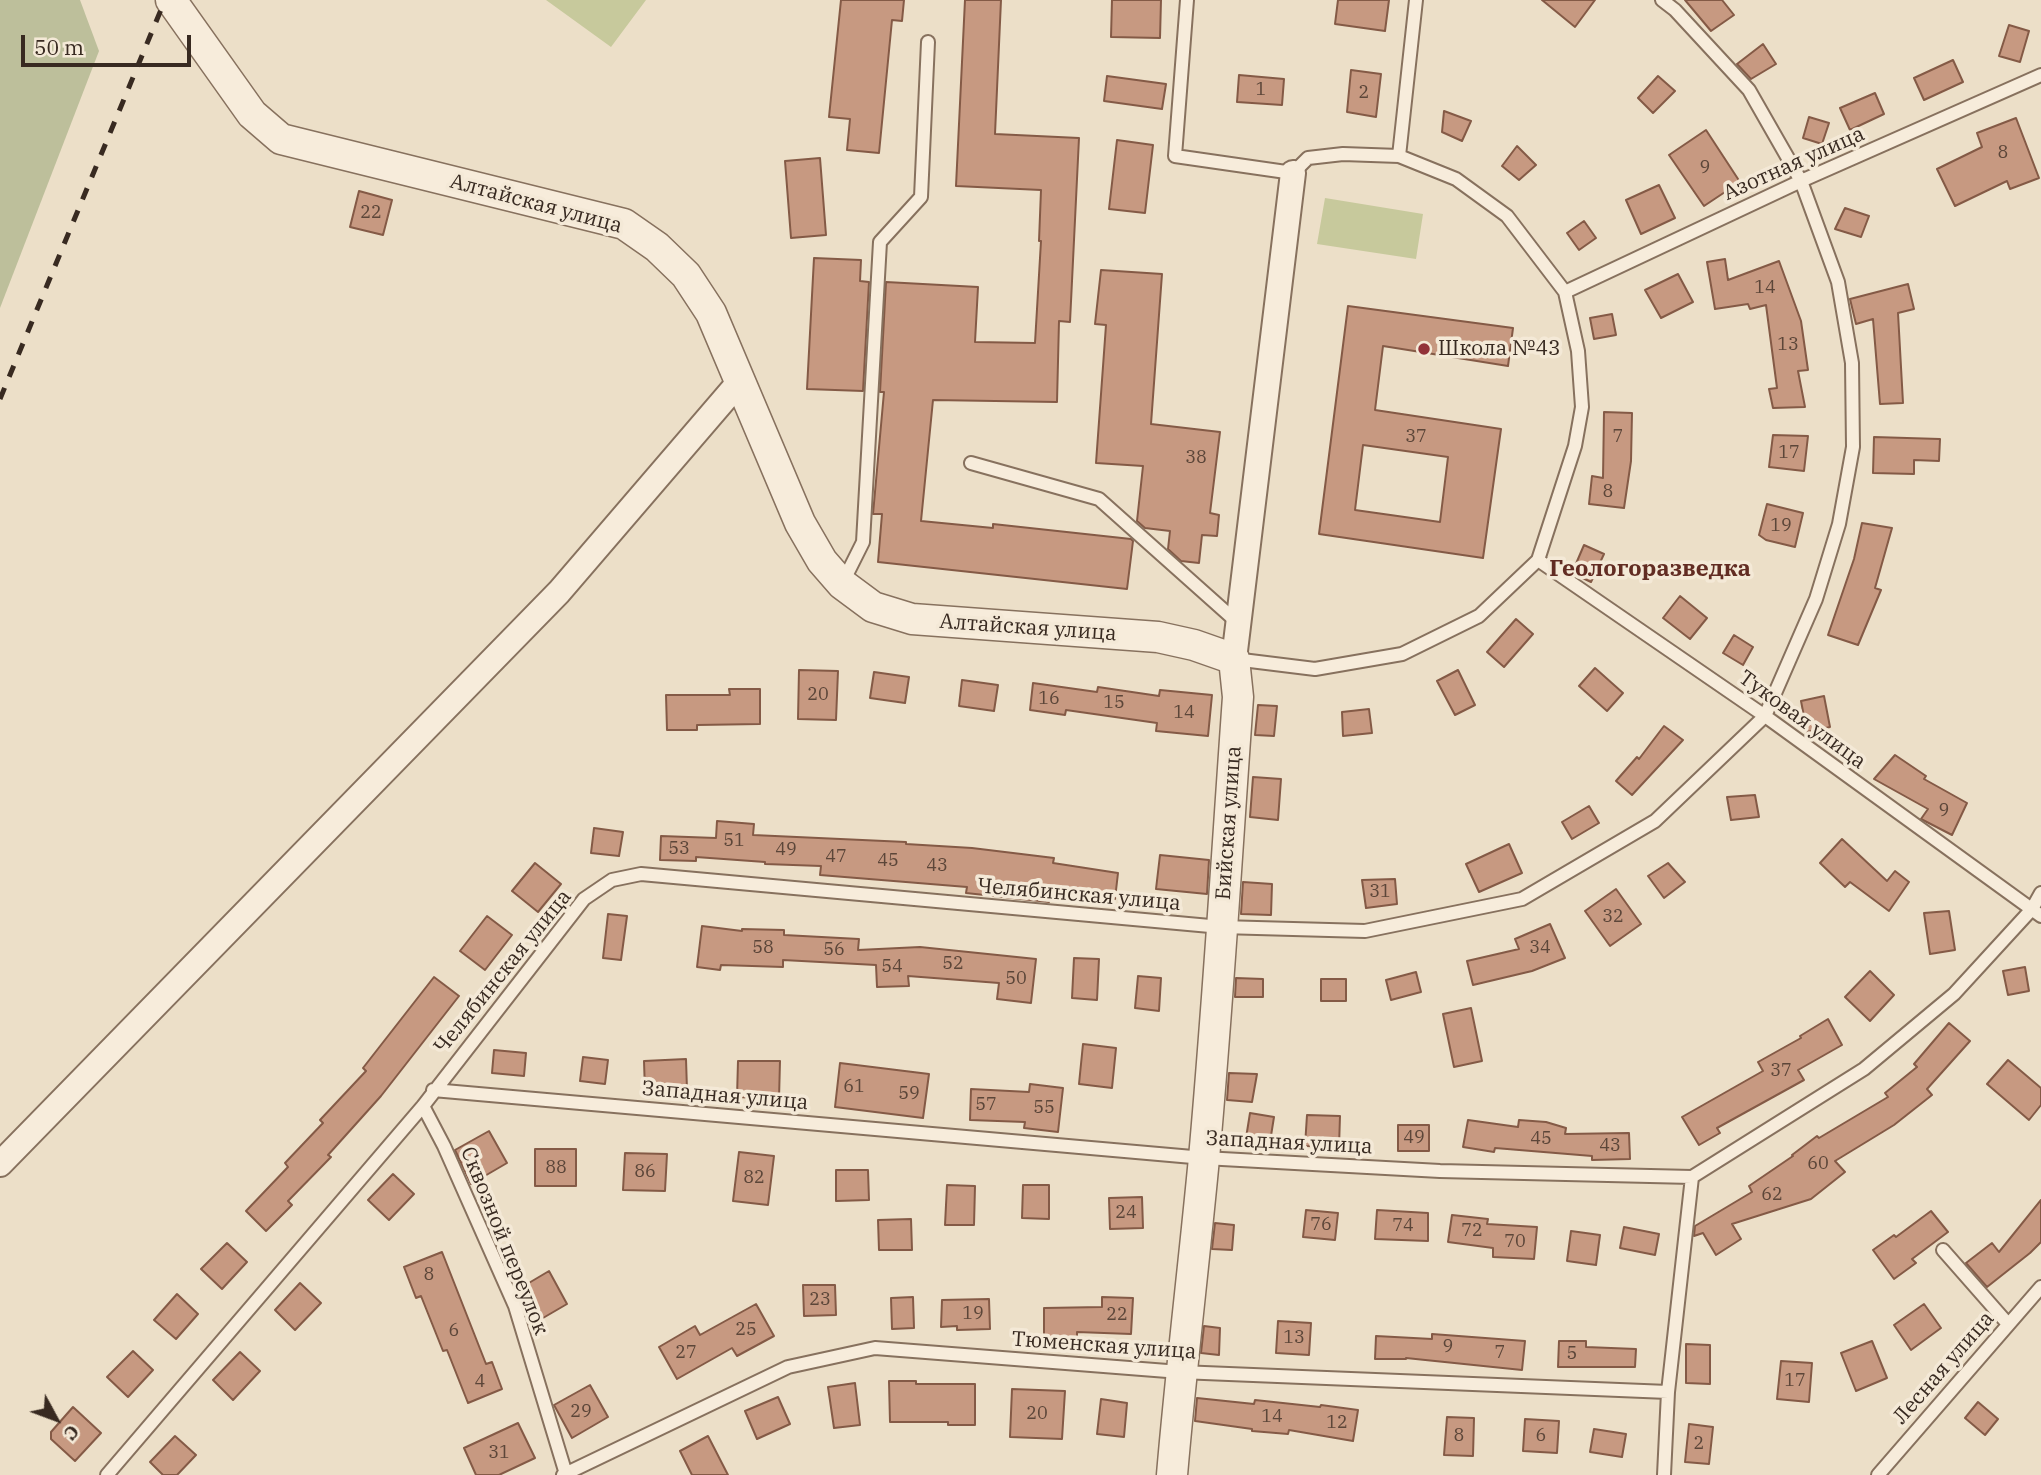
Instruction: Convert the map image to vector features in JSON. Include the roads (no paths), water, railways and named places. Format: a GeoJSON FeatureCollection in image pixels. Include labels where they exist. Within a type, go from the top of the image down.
{"type":"FeatureCollection","features":[{"type":"Feature","properties":{"kind":"street","name":"Алтайская улица"},"geometry":{"type":"LineString","coordinates":[[171,0],[252,114],[281,139],[624,224],[657,247],[686,275],[711,313],[800,523],[822,561],[842,584],[873,607],[912,619],[1158,637],[1194,645],[1234,659]]}},
{"type":"Feature","properties":{"kind":"street","name":"Бийская улица"},"geometry":{"type":"LineString","coordinates":[[1172,1475],[1180,1372],[1204,1158],[1238,697],[1234,659],[1237,622],[1293,173]]}},
{"type":"Feature","properties":{"kind":"street"},"geometry":{"type":"LineString","coordinates":[[0,1164],[559,592],[741,380]]}},
{"type":"Feature","properties":{"kind":"lane"},"geometry":{"type":"LineString","coordinates":[[1186,0],[1175,156],[1293,173]]}},
{"type":"Feature","properties":{"kind":"lane"},"geometry":{"type":"LineString","coordinates":[[1399,156],[1416,0]]}},
{"type":"Feature","properties":{"kind":"lane","name":"Челябинская улица"},"geometry":{"type":"LineString","coordinates":[[107,1475],[423,1106],[584,899],[612,880],[640,874],[1221,927],[1365,932],[1522,899],[1656,821],[1765,716],[1816,600],[1839,524],[1853,447],[1852,363],[1838,282],[1801,181],[1749,90],[1675,10],[1661,0]]}},
{"type":"Feature","properties":{"kind":"lane"},"geometry":{"type":"LineString","coordinates":[[842,584],[863,542],[880,242],[921,197],[928,42]]}},
{"type":"Feature","properties":{"kind":"lane","name":"Азотная улица"},"geometry":{"type":"LineString","coordinates":[[1565,292],[1801,181],[2041,75]]}},
{"type":"Feature","properties":{"kind":"lane","name":"Алтайская улица"},"geometry":{"type":"LineString","coordinates":[[1234,659],[1315,669],[1402,654],[1479,616],[1538,560],[1575,446],[1582,407],[1578,351],[1565,292],[1507,216],[1456,179],[1399,156],[1343,154],[1308,158],[1293,173]]}},
{"type":"Feature","properties":{"kind":"lane"},"geometry":{"type":"LineString","coordinates":[[971,463],[1099,499],[1237,622]]}},
{"type":"Feature","properties":{"kind":"lane","name":"Туковая улица"},"geometry":{"type":"LineString","coordinates":[[1538,560],[1765,716],[2036,913]]}},
{"type":"Feature","properties":{"kind":"lane"},"geometry":{"type":"LineString","coordinates":[[1664,1475],[1668,1392],[1692,1177],[1864,1069],[1954,994],[2036,913],[2041,893]]}},
{"type":"Feature","properties":{"kind":"lane","name":"Западная улица"},"geometry":{"type":"LineString","coordinates":[[433,1090],[1204,1158],[1440,1171],[1692,1177]]}},
{"type":"Feature","properties":{"kind":"lane","name":"Сквозной переулок"},"geometry":{"type":"LineString","coordinates":[[423,1106],[444,1146],[514,1306],[564,1474]]}},
{"type":"Feature","properties":{"kind":"lane"},"geometry":{"type":"LineString","coordinates":[[1943,1250],[2008,1324]]}},
{"type":"Feature","properties":{"kind":"lane","name":"Лесная улица"},"geometry":{"type":"LineString","coordinates":[[1881,1474],[2041,1287]]}},
{"type":"Feature","properties":{"kind":"lane","name":"Тюменская улица"},"geometry":{"type":"LineString","coordinates":[[564,1474],[788,1367],[875,1348],[1180,1372],[1668,1392]]}},
{"type":"Feature","properties":{"kind":"railway"},"geometry":{"type":"LineString","coordinates":[[0,399],[165,0]]}},
{"type":"Feature","properties":{"kind":"place","name":"Школа №43"},"geometry":{"type":"Point","coordinates":[1424,349]}},
{"type":"Feature","properties":{"kind":"district","name":"Геологоразведка"},"geometry":{"type":"Point","coordinates":[1650,569]}}]}
